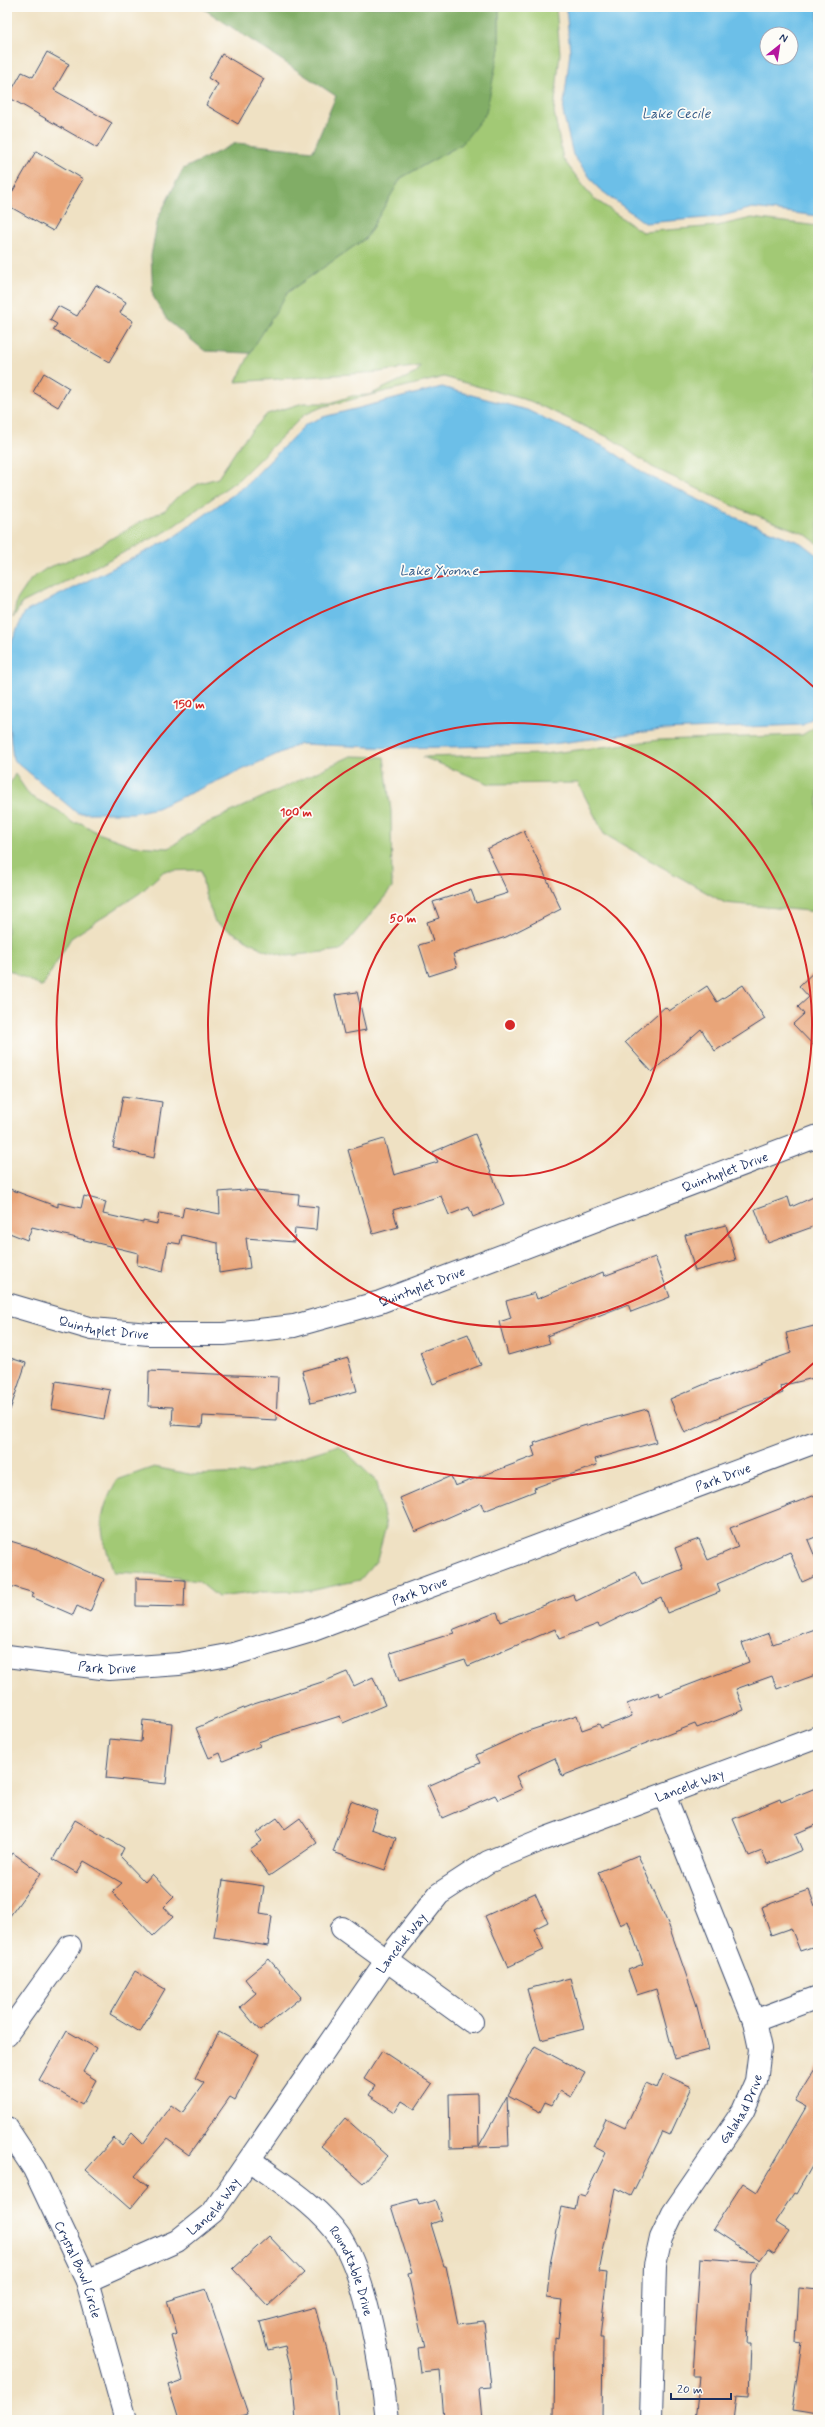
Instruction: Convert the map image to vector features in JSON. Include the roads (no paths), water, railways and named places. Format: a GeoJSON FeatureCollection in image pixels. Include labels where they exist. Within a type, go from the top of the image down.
{"type":"FeatureCollection","features":[{"type":"Feature","properties":{"kind":"street","name":"Quintuplet Drive"},"geometry":{"type":"LineString","coordinates":[[7,1304],[92,1329],[149,1334],[224,1334],[294,1326],[380,1302],[818,1136]]}},
{"type":"Feature","properties":{"kind":"street","name":"Park Drive"},"geometry":{"type":"LineString","coordinates":[[7,1656],[109,1669],[179,1664],[234,1654],[308,1632],[818,1441]]}},
{"type":"Feature","properties":{"kind":"street","name":"Lancelot Way"},"geometry":{"type":"LineString","coordinates":[[87,2281],[177,2242],[214,2212],[386,1961],[439,1894],[488,1862],[541,1840],[818,1737]]}},
{"type":"Feature","properties":{"kind":"street","name":"Galahad Drive"},"geometry":{"type":"LineString","coordinates":[[651,2420],[655,2265],[661,2238],[673,2213],[743,2111],[756,2081],[760,2049],[754,2021],[664,1795]]}},
{"type":"Feature","properties":{"kind":"street"},"geometry":{"type":"LineString","coordinates":[[342,1928],[472,2022]]}},
{"type":"Feature","properties":{"kind":"street"},"geometry":{"type":"LineString","coordinates":[[7,2034],[70,1946]]}},
{"type":"Feature","properties":{"kind":"street"},"geometry":{"type":"LineString","coordinates":[[754,2021],[818,1997]]}},
{"type":"Feature","properties":{"kind":"street","name":"Crystal Bowl Circle"},"geometry":{"type":"LineString","coordinates":[[7,2128],[34,2169],[87,2281],[126,2420]]}},
{"type":"Feature","properties":{"kind":"street","name":"Roundtable Drive"},"geometry":{"type":"LineString","coordinates":[[250,2160],[314,2207],[341,2238],[360,2280],[382,2377],[387,2420]]}},
{"type":"Feature","properties":{"kind":"water","name":"Lake Cecile"},"geometry":{"type":"Polygon","coordinates":[[[566,7],[818,7],[818,216],[753,208],[718,217],[645,223],[598,188],[573,155],[563,112],[570,52],[566,7]]]}},
{"type":"Feature","properties":{"kind":"water","name":"Lake Yvonne"},"geometry":{"type":"Polygon","coordinates":[[[442,387],[527,410],[607,448],[647,475],[734,517],[801,543],[818,556],[818,714],[803,725],[660,730],[545,745],[396,748],[300,744],[157,808],[133,813],[77,813],[13,759],[7,709],[7,652],[25,612],[171,539],[245,486],[306,424],[323,417],[442,387]]]}}]}
